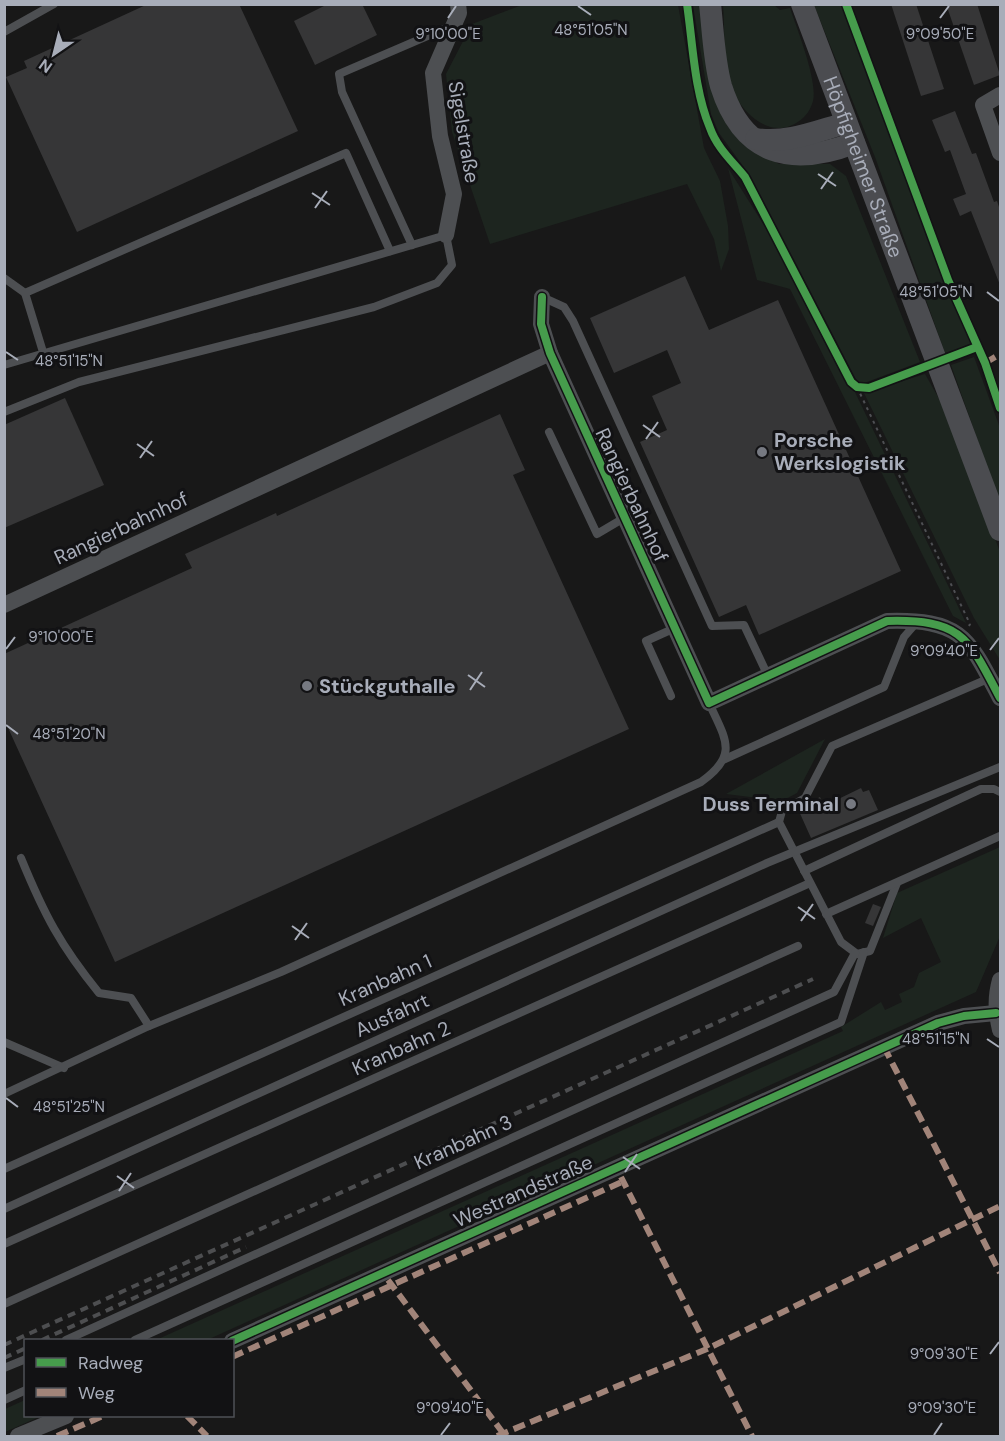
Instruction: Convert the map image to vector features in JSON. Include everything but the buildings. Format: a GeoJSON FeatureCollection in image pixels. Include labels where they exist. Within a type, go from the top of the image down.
{"type":"FeatureCollection","features":[{"type":"Feature","properties":{"kind":"main road"},"geometry":{"type":"LineString","coordinates":[[710,4],[721,85],[732,112],[755,139],[771,141],[850,133]]}},
{"type":"Feature","properties":{"kind":"main road","name":"Höpfigheimer Straße"},"geometry":{"type":"LineString","coordinates":[[802,4],[1000,530]]}},
{"type":"Feature","properties":{"kind":"street","name":"Sigelstraße"},"geometry":{"type":"LineString","coordinates":[[446,235],[454,194],[440,136],[433,73],[459,13],[458,4]]}},
{"type":"Feature","properties":{"kind":"street"},"geometry":{"type":"LineString","coordinates":[[1000,95],[983,105],[1000,153]]}},
{"type":"Feature","properties":{"kind":"street","name":"Rangierbahnhof"},"geometry":{"type":"LineString","coordinates":[[542,297],[541,324],[550,352],[709,703]]}},
{"type":"Feature","properties":{"kind":"street","name":"Rangierbahnhof"},"geometry":{"type":"LineString","coordinates":[[4,606],[550,352]]}},
{"type":"Feature","properties":{"kind":"street"},"geometry":{"type":"LineString","coordinates":[[709,703],[887,621],[918,620],[931,622],[964,637],[1000,698]]}},
{"type":"Feature","properties":{"kind":"street"},"geometry":{"type":"LineString","coordinates":[[1000,980],[996,1013],[1000,1030]]}},
{"type":"Feature","properties":{"kind":"street","name":"Westrandstraße"},"geometry":{"type":"LineString","coordinates":[[234,1340],[938,1023],[964,1016],[996,1013]]}},
{"type":"Feature","properties":{"kind":"street"},"geometry":{"type":"LineString","coordinates":[[18,1437],[64,1417]]}},
{"type":"Feature","properties":{"kind":"lane"},"geometry":{"type":"LineString","coordinates":[[4,32],[54,4]]}},
{"type":"Feature","properties":{"kind":"lane"},"geometry":{"type":"LineString","coordinates":[[412,245],[342,92],[339,74],[454,25]]}},
{"type":"Feature","properties":{"kind":"lane"},"geometry":{"type":"LineString","coordinates":[[25,293],[346,153],[390,251]]}},
{"type":"Feature","properties":{"kind":"lane"},"geometry":{"type":"LineString","coordinates":[[4,364],[446,235],[452,265],[437,283],[374,307],[191,351],[79,382],[4,412]]}},
{"type":"Feature","properties":{"kind":"lane"},"geometry":{"type":"LineString","coordinates":[[4,278],[25,293],[43,352]]}},
{"type":"Feature","properties":{"kind":"lane"},"geometry":{"type":"LineString","coordinates":[[542,297],[564,307],[573,321],[712,626],[744,625],[768,676]]}},
{"type":"Feature","properties":{"kind":"lane"},"geometry":{"type":"LineString","coordinates":[[549,432],[597,534],[624,518]]}},
{"type":"Feature","properties":{"kind":"lane"},"geometry":{"type":"LineString","coordinates":[[725,759],[884,687],[904,637],[918,620]]}},
{"type":"Feature","properties":{"kind":"lane"},"geometry":{"type":"LineString","coordinates":[[671,696],[646,642],[675,628]]}},
{"type":"Feature","properties":{"kind":"lane"},"geometry":{"type":"LineString","coordinates":[[897,883],[870,951],[860,953],[841,942],[779,822],[782,811],[805,798],[832,746],[990,678]]}},
{"type":"Feature","properties":{"kind":"lane"},"geometry":{"type":"LineString","coordinates":[[4,1094],[64,1068],[149,1026],[281,972],[701,782],[717,771],[725,759],[726,744],[709,703]]}},
{"type":"Feature","properties":{"kind":"lane","name":"Ausfahrt"},"geometry":{"type":"LineString","coordinates":[[4,1209],[795,852],[1000,766]]}},
{"type":"Feature","properties":{"kind":"lane"},"geometry":{"type":"LineString","coordinates":[[804,871],[981,789],[994,789],[1000,792]]}},
{"type":"Feature","properties":{"kind":"lane","name":"Kranbahn 1"},"geometry":{"type":"LineString","coordinates":[[4,1169],[779,822]]}},
{"type":"Feature","properties":{"kind":"lane"},"geometry":{"type":"LineString","coordinates":[[826,914],[1000,836]]}},
{"type":"Feature","properties":{"kind":"lane"},"geometry":{"type":"LineString","coordinates":[[21,858],[44,915],[68,956],[99,993],[131,998],[149,1026]]}},
{"type":"Feature","properties":{"kind":"lane","name":"Kranbahn 2"},"geometry":{"type":"LineString","coordinates":[[4,1244],[810,883]]}},
{"type":"Feature","properties":{"kind":"lane"},"geometry":{"type":"LineString","coordinates":[[4,1304],[798,946]]}},
{"type":"Feature","properties":{"kind":"lane"},"geometry":{"type":"LineString","coordinates":[[139,1339],[841,1022],[860,953]]}},
{"type":"Feature","properties":{"kind":"lane","name":"Kranbahn 3"},"geometry":{"type":"LineString","coordinates":[[70,1339],[834,992],[860,953]]}},
{"type":"Feature","properties":{"kind":"lane"},"geometry":{"type":"LineString","coordinates":[[4,1042],[64,1068]]}},
{"type":"Feature","properties":{"kind":"lane"},"geometry":{"type":"LineString","coordinates":[[4,1368],[24,1360]]}},
{"type":"Feature","properties":{"kind":"lane"},"geometry":{"type":"LineString","coordinates":[[4,1400],[24,1391]]}},
{"type":"Feature","properties":{"kind":"path"},"geometry":{"type":"LineString","coordinates":[[857,387],[970,624],[964,637]]}},
{"type":"Feature","properties":{"kind":"shaded area"},"geometry":{"type":"Polygon","coordinates":[[[522,5],[678,5],[704,148],[720,181],[728,226],[729,249],[721,271],[714,239],[687,184],[490,244],[452,132],[446,74],[472,24],[522,5]]]}},
{"type":"Feature","properties":{"kind":"shaded area"},"geometry":{"type":"Polygon","coordinates":[[[693,5],[703,5],[727,125],[743,144],[779,164],[830,164],[846,176],[920,362],[859,385],[751,177],[719,133],[711,114],[693,5]]]}},
{"type":"Feature","properties":{"kind":"shaded area"},"geometry":{"type":"Polygon","coordinates":[[[723,5],[774,5],[780,10],[790,8],[806,55],[814,92],[810,109],[798,122],[780,128],[769,127],[759,122],[742,107],[731,87],[726,69],[723,5]]]}},
{"type":"Feature","properties":{"kind":"shaded area"},"geometry":{"type":"Polygon","coordinates":[[[814,5],[842,5],[896,153],[972,344],[945,353],[875,157],[814,5]]]}},
{"type":"Feature","properties":{"kind":"shaded area"},"geometry":{"type":"Polygon","coordinates":[[[728,168],[767,230],[847,385],[854,390],[966,623],[953,616],[790,289],[757,280],[728,168]]]}},
{"type":"Feature","properties":{"kind":"shaded area"},"geometry":{"type":"Polygon","coordinates":[[[974,357],[1000,428],[1000,503],[951,365],[974,357]]]}},
{"type":"Feature","properties":{"kind":"shaded area"},"geometry":{"type":"Polygon","coordinates":[[[925,374],[950,418],[1000,552],[1000,660],[974,618],[864,393],[925,374]]]}},
{"type":"Feature","properties":{"kind":"shaded area"},"geometry":{"type":"Polygon","coordinates":[[[825,739],[797,793],[782,801],[726,794],[825,739]]]}},
{"type":"Feature","properties":{"kind":"shaded area"},"geometry":{"type":"Polygon","coordinates":[[[1000,847],[1000,936],[976,992],[209,1339],[158,1339],[843,1031],[841,1027],[881,1002],[885,1010],[902,1002],[899,994],[914,987],[919,973],[941,962],[921,918],[883,938],[897,893],[1000,847]]]}},
{"type":"Feature","properties":{"kind":"shaded area"},"geometry":{"type":"Polygon","coordinates":[[[24,1400],[24,1417],[39,1417],[5,1432],[5,1409],[24,1400]]]}},
{"type":"Feature","properties":{"kind":"railway"},"geometry":{"type":"LineString","coordinates":[[4,1345],[813,979]]}},
{"type":"Feature","properties":{"kind":"railway"},"geometry":{"type":"LineString","coordinates":[[44,1339],[246,1247]]}},
{"type":"Feature","properties":{"kind":"railway"},"geometry":{"type":"LineString","coordinates":[[4,1358],[24,1349]]}},
{"type":"Feature","properties":{"kind":"marked path"},"geometry":{"type":"LineString","coordinates":[[985,363],[1000,354]]}},
{"type":"Feature","properties":{"kind":"marked path"},"geometry":{"type":"LineString","coordinates":[[884,1047],[1000,1273]]}},
{"type":"Feature","properties":{"kind":"marked path"},"geometry":{"type":"LineString","coordinates":[[621,1177],[752,1436]]}},
{"type":"Feature","properties":{"kind":"marked path"},"geometry":{"type":"LineString","coordinates":[[234,1356],[624,1181]]}},
{"type":"Feature","properties":{"kind":"marked path"},"geometry":{"type":"LineString","coordinates":[[497,1436],[707,1349],[1000,1206]]}},
{"type":"Feature","properties":{"kind":"marked path"},"geometry":{"type":"LineString","coordinates":[[388,1280],[503,1433]]}},
{"type":"Feature","properties":{"kind":"marked path"},"geometry":{"type":"LineString","coordinates":[[57,1436],[101,1417]]}},
{"type":"Feature","properties":{"kind":"marked path"},"geometry":{"type":"LineString","coordinates":[[188,1417],[207,1436]]}},
{"type":"Feature","properties":{"kind":"cycle path"},"geometry":{"type":"LineString","coordinates":[[687,4],[697,83],[713,135],[745,177],[851,382],[857,387],[869,388],[977,347]]}},
{"type":"Feature","properties":{"kind":"cycle path"},"geometry":{"type":"LineString","coordinates":[[846,4],[948,280],[985,363],[1000,408]]}},
{"type":"Feature","properties":{"kind":"cycle path"},"geometry":{"type":"LineString","coordinates":[[542,297],[541,324],[550,353],[709,703],[887,621],[932,624],[947,628],[960,636],[970,646],[1000,698]]}},
{"type":"Feature","properties":{"kind":"cycle path"},"geometry":{"type":"LineString","coordinates":[[234,1340],[938,1023],[964,1016],[996,1013]]}},
{"type":"Feature","properties":{"kind":"place","name":"Porsche Werkslogistik"},"geometry":{"type":"Point","coordinates":[762,452]}},
{"type":"Feature","properties":{"kind":"place","name":"Stückguthalle"},"geometry":{"type":"Point","coordinates":[307,686]}},
{"type":"Feature","properties":{"kind":"place","name":"Duss Terminal"},"geometry":{"type":"Point","coordinates":[851,804]}}]}
